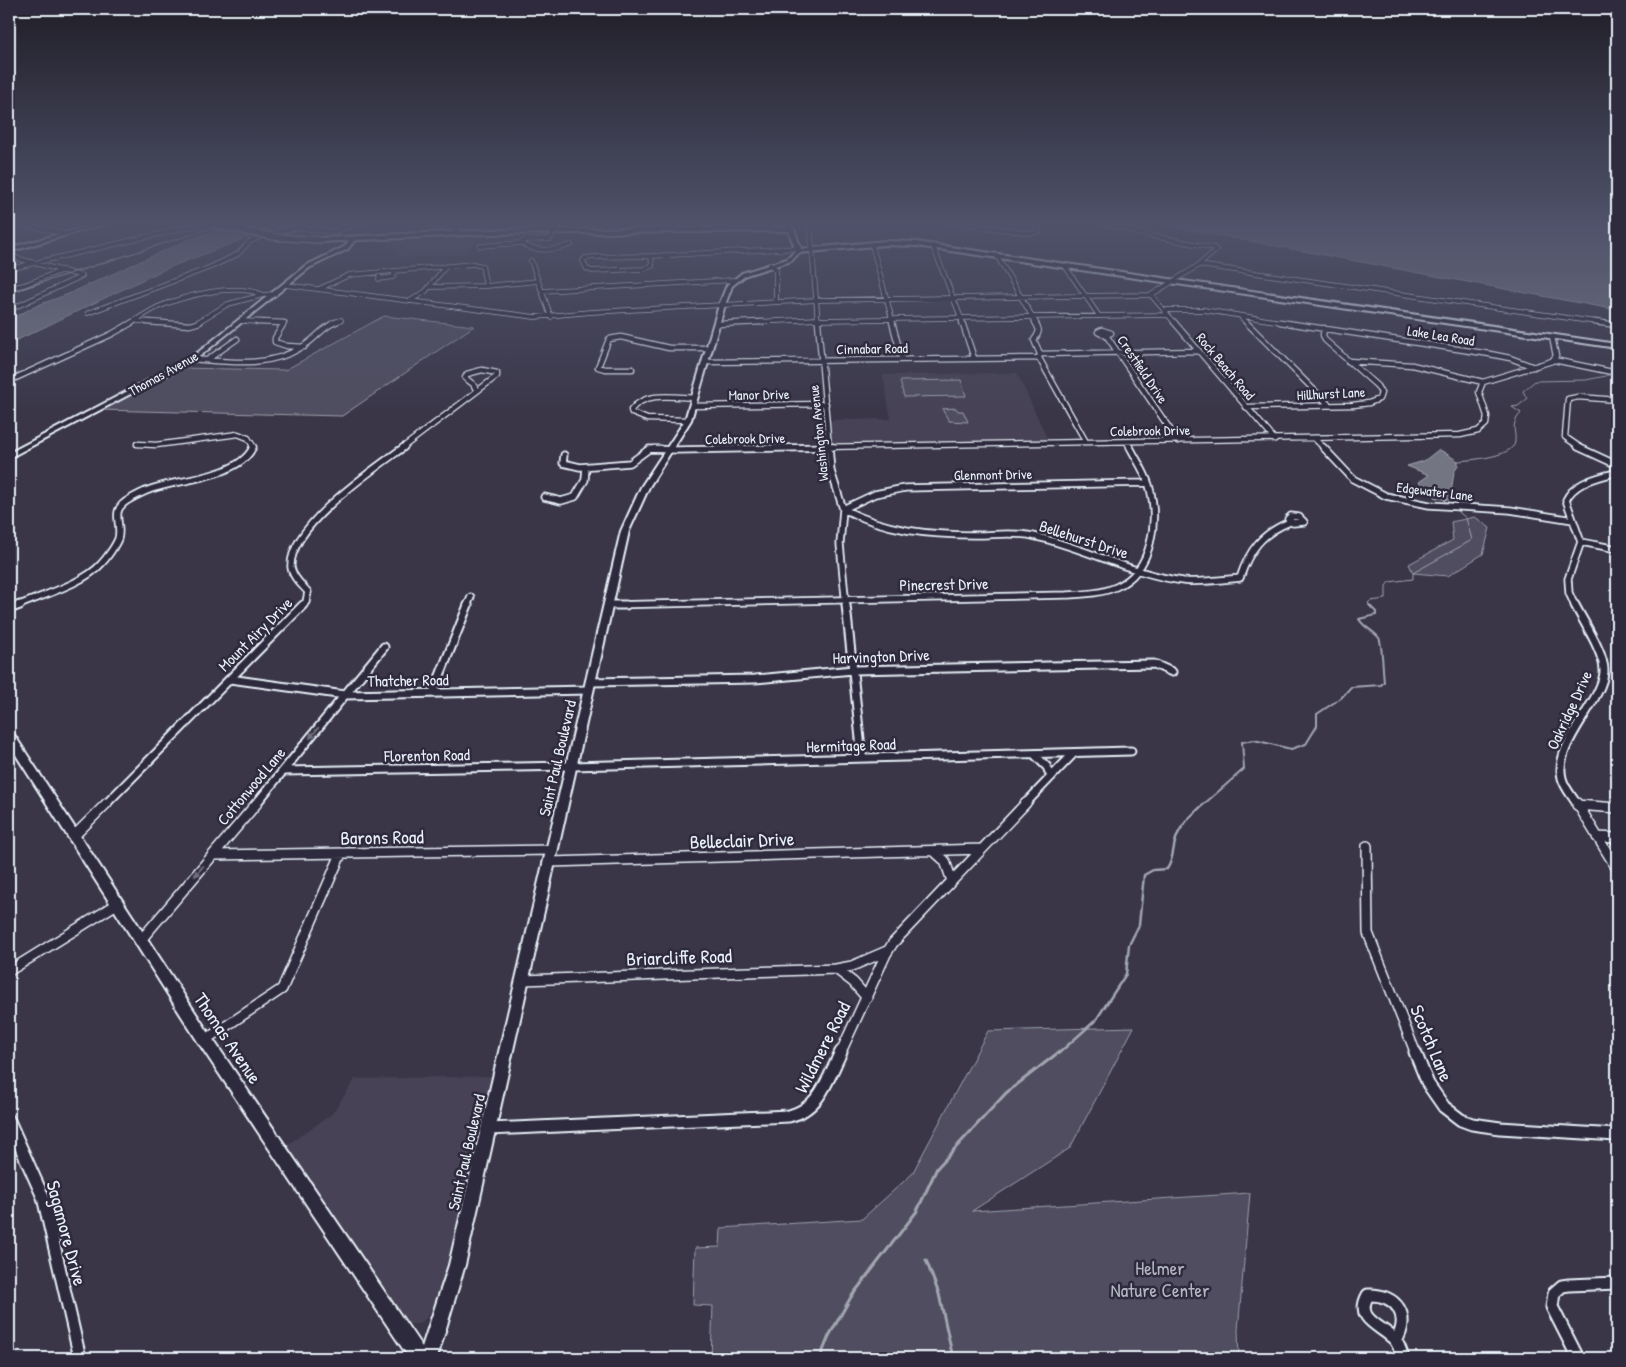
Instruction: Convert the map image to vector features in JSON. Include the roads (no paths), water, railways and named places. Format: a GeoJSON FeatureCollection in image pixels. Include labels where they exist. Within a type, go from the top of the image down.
{"type":"FeatureCollection","features":[{"type":"Feature","properties":{"kind":"main road"},"geometry":{"type":"LineString","coordinates":[[1207,287],[1617,346]]}},
{"type":"Feature","properties":{"kind":"street"},"geometry":{"type":"LineString","coordinates":[[9,310],[59,287]]}},
{"type":"Feature","properties":{"kind":"street"},"geometry":{"type":"LineString","coordinates":[[88,313],[158,287]]}},
{"type":"Feature","properties":{"kind":"street","name":"Thomas Avenue"},"geometry":{"type":"LineString","coordinates":[[9,456],[192,359],[284,287]]}},
{"type":"Feature","properties":{"kind":"street"},"geometry":{"type":"LineString","coordinates":[[300,287],[517,316],[551,317],[591,312],[818,300],[1151,295],[1166,287]]}},
{"type":"Feature","properties":{"kind":"street"},"geometry":{"type":"LineString","coordinates":[[318,289],[323,287]]}},
{"type":"Feature","properties":{"kind":"street"},"geometry":{"type":"LineString","coordinates":[[410,301],[429,287],[441,287]]}},
{"type":"Feature","properties":{"kind":"street"},"geometry":{"type":"LineString","coordinates":[[540,287],[551,317]]}},
{"type":"Feature","properties":{"kind":"street"},"geometry":{"type":"LineString","coordinates":[[542,291],[615,287]]}},
{"type":"Feature","properties":{"kind":"street","name":"Saint Paul Boulevard"},"geometry":{"type":"LineString","coordinates":[[428,1358],[457,1265],[625,531],[644,487],[688,420],[729,287]]}},
{"type":"Feature","properties":{"kind":"street"},"geometry":{"type":"LineString","coordinates":[[776,287],[776,302]]}},
{"type":"Feature","properties":{"kind":"street","name":"Washington Avenue"},"geometry":{"type":"LineString","coordinates":[[817,287],[832,476],[844,509],[840,544],[862,758]]}},
{"type":"Feature","properties":{"kind":"street"},"geometry":{"type":"LineString","coordinates":[[884,287],[902,359]]}},
{"type":"Feature","properties":{"kind":"street"},"geometry":{"type":"LineString","coordinates":[[949,287],[974,358]]}},
{"type":"Feature","properties":{"kind":"street"},"geometry":{"type":"LineString","coordinates":[[1014,287],[1040,331],[1034,340],[1040,356],[1086,442]]}},
{"type":"Feature","properties":{"kind":"street"},"geometry":{"type":"LineString","coordinates":[[1080,287],[1100,316]]}},
{"type":"Feature","properties":{"kind":"street"},"geometry":{"type":"LineString","coordinates":[[1351,287],[1617,325]]}},
{"type":"Feature","properties":{"kind":"street"},"geometry":{"type":"LineString","coordinates":[[9,380],[112,334],[164,305],[211,291],[237,289],[257,292],[263,295]]}},
{"type":"Feature","properties":{"kind":"street"},"geometry":{"type":"LineString","coordinates":[[137,320],[180,325],[194,324],[228,304],[263,295],[275,294]]}},
{"type":"Feature","properties":{"kind":"street","name":"Rock Beach Road"},"geometry":{"type":"LineString","coordinates":[[1151,295],[1275,440]]}},
{"type":"Feature","properties":{"kind":"street","name":"Lake Lea Road"},"geometry":{"type":"LineString","coordinates":[[1164,310],[1201,310],[1324,328],[1501,356],[1534,367]]}},
{"type":"Feature","properties":{"kind":"street"},"geometry":{"type":"LineString","coordinates":[[717,324],[819,319],[1168,315]]}},
{"type":"Feature","properties":{"kind":"street"},"geometry":{"type":"LineString","coordinates":[[1241,316],[1329,405]]}},
{"type":"Feature","properties":{"kind":"street"},"geometry":{"type":"LineString","coordinates":[[267,322],[272,317]]}},
{"type":"Feature","properties":{"kind":"street"},"geometry":{"type":"LineString","coordinates":[[192,359],[270,361],[284,357],[304,347],[321,329],[341,320]]}},
{"type":"Feature","properties":{"kind":"street"},"geometry":{"type":"LineString","coordinates":[[241,322],[284,324],[274,338],[277,343],[304,347]]}},
{"type":"Feature","properties":{"kind":"street","name":"Hillhurst Lane"},"geometry":{"type":"LineString","coordinates":[[1246,407],[1362,404],[1376,401],[1381,396],[1377,386],[1325,340],[1322,335],[1324,328]]}},
{"type":"Feature","properties":{"kind":"street","name":"Crestfield Drive"},"geometry":{"type":"LineString","coordinates":[[1106,335],[1178,441]]}},
{"type":"Feature","properties":{"kind":"street"},"geometry":{"type":"LineString","coordinates":[[632,369],[602,369],[598,367],[610,339],[621,336],[668,348],[709,348]]}},
{"type":"Feature","properties":{"kind":"street"},"geometry":{"type":"LineString","coordinates":[[1552,337],[1556,353],[1554,360]]}},
{"type":"Feature","properties":{"kind":"street"},"geometry":{"type":"LineString","coordinates":[[206,360],[238,339]]}},
{"type":"Feature","properties":{"kind":"street","name":"Cinnabar Road"},"geometry":{"type":"LineString","coordinates":[[705,362],[974,358],[1199,351]]}},
{"type":"Feature","properties":{"kind":"street"},"geometry":{"type":"LineString","coordinates":[[1348,360],[1412,365],[1484,382],[1554,360],[1617,373]]}},
{"type":"Feature","properties":{"kind":"street","name":"Mount Airy Drive"},"geometry":{"type":"LineString","coordinates":[[73,837],[306,602],[308,592],[293,574],[291,561],[300,542],[330,504],[348,488],[452,412],[497,376],[497,373],[482,370],[467,374],[465,378],[473,384],[477,391]]}},
{"type":"Feature","properties":{"kind":"street","name":"Colebrook Drive"},"geometry":{"type":"LineString","coordinates":[[564,455],[562,462],[566,465],[586,467],[630,463],[636,461],[649,450],[1446,436],[1473,433],[1485,426],[1487,420],[1479,392],[1484,382]]}},
{"type":"Feature","properties":{"kind":"street"},"geometry":{"type":"LineString","coordinates":[[1617,400],[1578,397],[1568,399],[1565,436],[1574,445],[1617,465]]}},
{"type":"Feature","properties":{"kind":"street","name":"Manor Drive"},"geometry":{"type":"LineString","coordinates":[[688,420],[640,418],[634,415],[631,410],[635,404],[647,399],[694,402],[826,404]]}},
{"type":"Feature","properties":{"kind":"street"},"geometry":{"type":"LineString","coordinates":[[9,609],[69,586],[101,566],[119,536],[116,520],[118,511],[128,500],[156,487],[223,471],[243,460],[250,453],[253,446],[248,438],[238,434],[156,445],[138,444]]}},
{"type":"Feature","properties":{"kind":"street","name":"Edgewater Lane"},"geometry":{"type":"LineString","coordinates":[[1315,439],[1353,479],[1386,496],[1413,503],[1520,511],[1573,520]]}},
{"type":"Feature","properties":{"kind":"street","name":"Pinecrest Drive"},"geometry":{"type":"LineString","coordinates":[[608,605],[1081,594],[1097,592],[1121,585],[1135,571],[1145,556],[1153,528],[1153,504],[1148,483],[1127,442]]}},
{"type":"Feature","properties":{"kind":"street"},"geometry":{"type":"LineString","coordinates":[[544,497],[561,501],[575,497],[585,480],[586,467]]}},
{"type":"Feature","properties":{"kind":"street"},"geometry":{"type":"LineString","coordinates":[[1617,472],[1584,484],[1570,492],[1566,500],[1581,542],[1617,549]]}},
{"type":"Feature","properties":{"kind":"street","name":"Glenmont Drive"},"geometry":{"type":"LineString","coordinates":[[844,509],[875,494],[905,488],[1148,483]]}},
{"type":"Feature","properties":{"kind":"street","name":"Bellehurst Drive"},"geometry":{"type":"LineString","coordinates":[[844,509],[879,526],[908,533],[1031,536],[1135,571],[1165,579],[1194,583],[1219,582],[1240,578],[1250,551],[1256,543],[1274,529],[1290,522]]}},
{"type":"Feature","properties":{"kind":"street","name":"Oakridge Drive"},"geometry":{"type":"LineString","coordinates":[[1581,542],[1568,578],[1569,593],[1599,653],[1604,670],[1601,684],[1576,726],[1560,766],[1562,780],[1617,869]]}},
{"type":"Feature","properties":{"kind":"street"},"geometry":{"type":"LineString","coordinates":[[432,693],[471,597]]}},
{"type":"Feature","properties":{"kind":"street","name":"Cottonwood Lane"},"geometry":{"type":"LineString","coordinates":[[140,941],[284,771],[384,647]]}},
{"type":"Feature","properties":{"kind":"street","name":"Harvington Drive"},"geometry":{"type":"LineString","coordinates":[[590,686],[755,679],[853,670],[1154,664],[1172,672]]}},
{"type":"Feature","properties":{"kind":"street","name":"Thatcher Road"},"geometry":{"type":"LineString","coordinates":[[230,679],[345,695],[590,686]]}},
{"type":"Feature","properties":{"kind":"street","name":"Thomas Avenue"},"geometry":{"type":"LineString","coordinates":[[9,736],[205,1040],[419,1358]]}},
{"type":"Feature","properties":{"kind":"street","name":"Hermitage Road"},"geometry":{"type":"LineString","coordinates":[[572,766],[1131,751]]}},
{"type":"Feature","properties":{"kind":"street","name":"Wildmere Road"},"geometry":{"type":"LineString","coordinates":[[489,1129],[774,1118],[795,1116],[810,1108],[820,1095],[888,951],[1074,753]]}},
{"type":"Feature","properties":{"kind":"street"},"geometry":{"type":"LineString","coordinates":[[1034,754],[1047,767],[1051,778]]}},
{"type":"Feature","properties":{"kind":"street","name":"Florenton Road"},"geometry":{"type":"LineString","coordinates":[[284,771],[572,766]]}},
{"type":"Feature","properties":{"kind":"street"},"geometry":{"type":"LineString","coordinates":[[1578,805],[1617,808]]}},
{"type":"Feature","properties":{"kind":"street"},"geometry":{"type":"LineString","coordinates":[[1597,837],[1617,838]]}},
{"type":"Feature","properties":{"kind":"street","name":"Scotch Lane"},"geometry":{"type":"LineString","coordinates":[[1367,846],[1368,933],[1428,1084],[1437,1099],[1461,1120],[1484,1127],[1617,1135]]}},
{"type":"Feature","properties":{"kind":"street","name":"Belleclair Drive"},"geometry":{"type":"LineString","coordinates":[[551,856],[982,849]]}},
{"type":"Feature","properties":{"kind":"street"},"geometry":{"type":"LineString","coordinates":[[934,850],[945,861],[952,881]]}},
{"type":"Feature","properties":{"kind":"street"},"geometry":{"type":"LineString","coordinates":[[205,1040],[282,989],[342,854]]}},
{"type":"Feature","properties":{"kind":"street","name":"Barons Road"},"geometry":{"type":"LineString","coordinates":[[213,856],[342,854],[551,856]]}},
{"type":"Feature","properties":{"kind":"street"},"geometry":{"type":"LineString","coordinates":[[9,971],[117,904]]}},
{"type":"Feature","properties":{"kind":"street","name":"Briarcliffe Road"},"geometry":{"type":"LineString","coordinates":[[523,980],[836,969],[865,961],[888,951]]}},
{"type":"Feature","properties":{"kind":"street"},"geometry":{"type":"LineString","coordinates":[[836,969],[847,976],[867,998]]}},
{"type":"Feature","properties":{"kind":"street","name":"Sagamore Drive"},"geometry":{"type":"LineString","coordinates":[[9,1121],[43,1197],[80,1358]]}},
{"type":"Feature","properties":{"kind":"street"},"geometry":{"type":"LineString","coordinates":[[1578,1358],[1555,1316],[1551,1299],[1556,1289],[1564,1285],[1617,1282]]}},
{"type":"Feature","properties":{"kind":"street"},"geometry":{"type":"LineString","coordinates":[[1396,1341],[1403,1358]]}},
{"type":"Feature","properties":{"kind":"water"},"geometry":{"type":"Polygon","coordinates":[[[84,287],[128,287],[9,344],[9,320],[38,305],[84,287]]]}},
{"type":"Feature","properties":{"kind":"water"},"geometry":{"type":"Polygon","coordinates":[[[1493,287],[1617,287],[1617,310],[1493,287]]]}},
{"type":"Feature","properties":{"kind":"water"},"geometry":{"type":"Polygon","coordinates":[[[1438,450],[1458,461],[1458,466],[1454,472],[1450,500],[1436,498],[1419,482],[1429,475],[1407,466],[1424,461],[1438,450]]]}},
{"type":"Feature","properties":{"kind":"waterway"},"geometry":{"type":"LineString","coordinates":[[1458,461],[1490,457],[1507,451],[1512,447],[1515,442],[1515,424],[1521,413],[1512,407],[1518,406],[1527,399],[1523,391],[1535,381],[1586,380],[1612,373]]}},
{"type":"Feature","properties":{"kind":"waterway"},"geometry":{"type":"LineString","coordinates":[[1444,500],[1449,504]]}},
{"type":"Feature","properties":{"kind":"waterway"},"geometry":{"type":"LineString","coordinates":[[1371,606],[1368,603],[1370,601],[1386,599],[1386,586],[1389,582],[1413,579],[1413,573],[1472,540],[1466,518],[1455,509]]}},
{"type":"Feature","properties":{"kind":"waterway"},"geometry":{"type":"LineString","coordinates":[[1204,804],[1244,769],[1242,742],[1254,740],[1291,749],[1306,744],[1317,726],[1317,714],[1341,698],[1351,687],[1381,685],[1384,682],[1380,640],[1359,619],[1376,615],[1376,612],[1369,605]]}},
{"type":"Feature","properties":{"kind":"waterway"},"geometry":{"type":"LineString","coordinates":[[1058,1054],[1096,1020],[1126,974],[1129,945],[1139,925],[1144,875],[1153,870],[1167,869],[1171,862],[1178,834],[1188,819],[1205,803]]}},
{"type":"Feature","properties":{"kind":"waterway"},"geometry":{"type":"LineString","coordinates":[[820,1358],[829,1336],[851,1297],[917,1211],[937,1168],[1006,1093],[1059,1052]]}},
{"type":"Feature","properties":{"kind":"waterway"},"geometry":{"type":"LineString","coordinates":[[926,1260],[939,1294],[953,1358]]}},
{"type":"Feature","properties":{"kind":"railway"},"geometry":{"type":"LineString","coordinates":[[9,293],[28,287]]}},
{"type":"Feature","properties":{"kind":"park label","name":"Helmer Nature Center"},"geometry":{"type":"Point","coordinates":[1160,1279]}}]}
